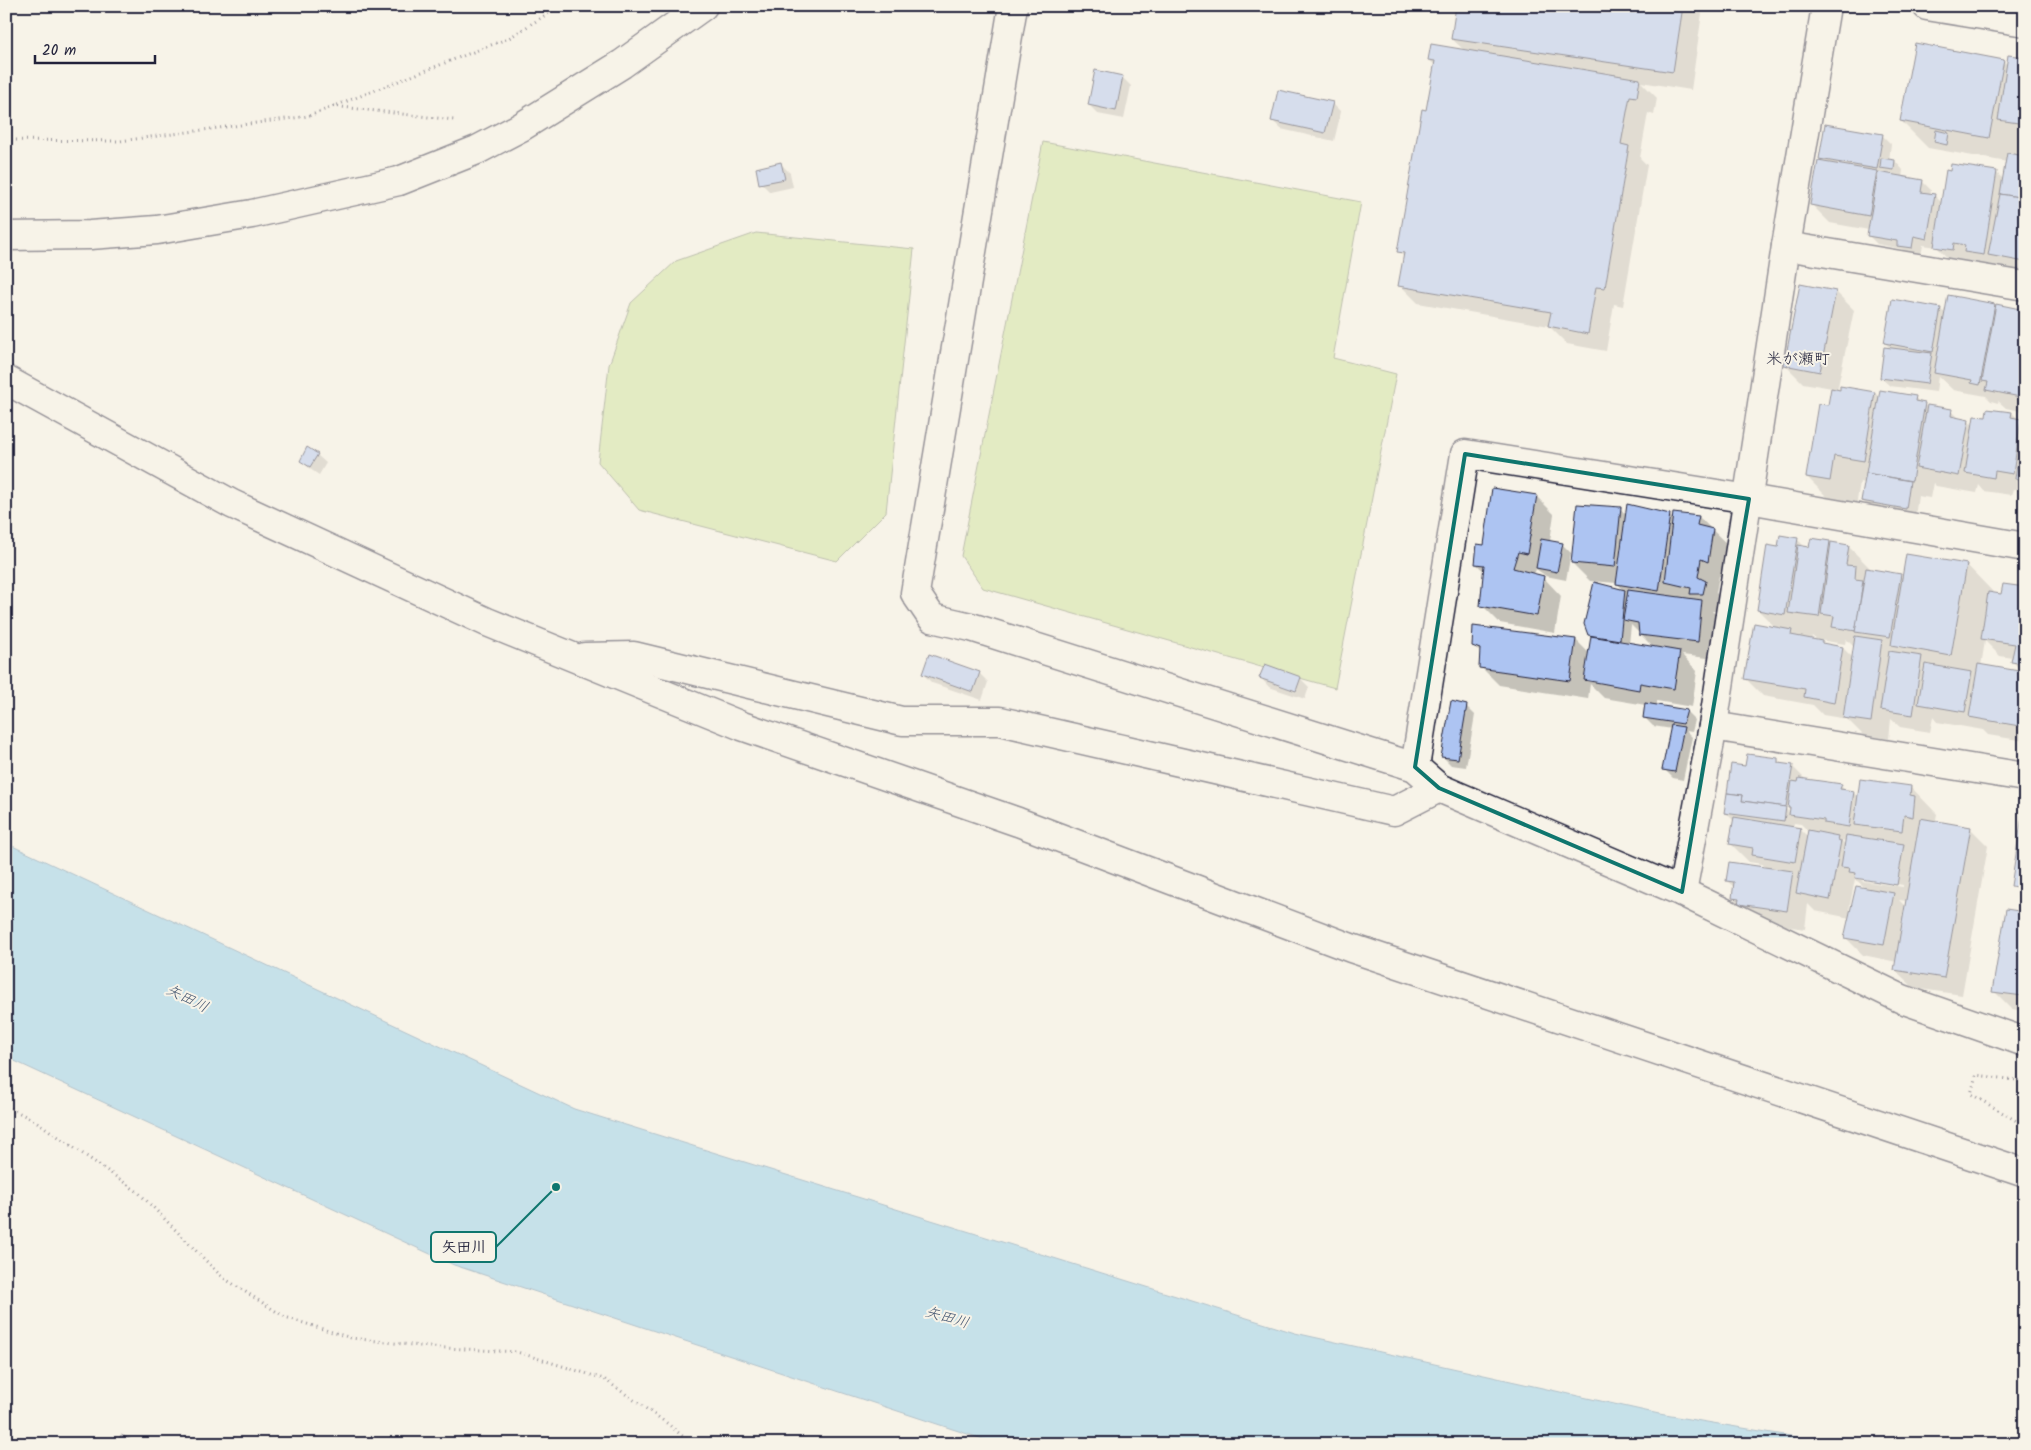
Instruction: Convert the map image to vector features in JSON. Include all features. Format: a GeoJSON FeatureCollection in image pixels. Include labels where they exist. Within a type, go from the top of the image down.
{"type":"FeatureCollection","features":[{"type":"Feature","properties":{"kind":"street"},"geometry":{"type":"LineString","coordinates":[[6,236],[90,235],[157,230],[252,214],[399,181],[477,150],[521,127],[622,64],[703,6]]}},
{"type":"Feature","properties":{"kind":"street"},"geometry":{"type":"LineString","coordinates":[[1013,6],[915,593],[932,618],[971,627],[1415,767],[1439,788],[1682,892],[1902,999],[2025,1042]]}},
{"type":"Feature","properties":{"kind":"street"},"geometry":{"type":"LineString","coordinates":[[1682,892],[1713,726],[1786,246],[1826,6]]}},
{"type":"Feature","properties":{"kind":"street"},"geometry":{"type":"LineString","coordinates":[[1927,6],[2025,22]]}},
{"type":"Feature","properties":{"kind":"street"},"geometry":{"type":"LineString","coordinates":[[1786,246],[2025,286]]}},
{"type":"Feature","properties":{"kind":"street"},"geometry":{"type":"LineString","coordinates":[[6,380],[232,504],[487,622],[742,726],[1018,822],[1351,948],[2025,1173]]}},
{"type":"Feature","properties":{"kind":"street"},"geometry":{"type":"LineString","coordinates":[[1415,767],[1466,454],[1748,499],[2025,547]]}},
{"type":"Feature","properties":{"kind":"street"},"geometry":{"type":"LineString","coordinates":[[574,658],[634,656],[902,721],[1000,722],[1394,811],[1439,788]]}},
{"type":"Feature","properties":{"kind":"street"},"geometry":{"type":"LineString","coordinates":[[1713,726],[2025,777]]}},
{"type":"Feature","properties":{"kind":"path"},"geometry":{"type":"LineString","coordinates":[[6,140],[120,141],[309,116],[509,38],[560,6]]}},
{"type":"Feature","properties":{"kind":"path"},"geometry":{"type":"LineString","coordinates":[[332,106],[455,120]]}},
{"type":"Feature","properties":{"kind":"path"},"geometry":{"type":"LineString","coordinates":[[2025,1081],[1976,1075],[1971,1094],[2025,1126]]}},
{"type":"Feature","properties":{"kind":"path"},"geometry":{"type":"LineString","coordinates":[[6,1106],[37,1122],[138,1192],[222,1277],[285,1317],[351,1338],[429,1347],[517,1352],[604,1379],[668,1424],[692,1444]]}},
{"type":"Feature","properties":{"kind":"highlighted area"},"geometry":{"type":"Polygon","coordinates":[[[1465,454],[1749,499],[1682,892],[1439,788],[1415,767],[1465,454]]]}},
{"type":"Feature","properties":{"kind":"green space"},"geometry":{"type":"Polygon","coordinates":[[[1043,142],[1361,202],[1333,358],[1396,374],[1335,688],[983,588],[961,556],[1043,142]]]}},
{"type":"Feature","properties":{"kind":"green space"},"geometry":{"type":"Polygon","coordinates":[[[756,233],[914,249],[886,512],[837,561],[639,510],[598,462],[609,365],[631,303],[676,261],[756,233]]]}},
{"type":"Feature","properties":{"kind":"water","name":"矢田川"},"geometry":{"type":"Polygon","coordinates":[[[6,843],[574,1109],[1295,1333],[1659,1414],[1838,1444],[998,1444],[454,1265],[6,1057],[6,843]]]}},
{"type":"Feature","properties":{"kind":"building"},"geometry":{"type":"Polygon","coordinates":[[[1456,6],[1683,6],[1673,72],[1451,39],[1456,6]]]}},
{"type":"Feature","properties":{"kind":"building"},"geometry":{"type":"Polygon","coordinates":[[[1915,43],[2004,60],[1989,138],[1900,121],[1915,43]]]}},
{"type":"Feature","properties":{"kind":"building"},"geometry":{"type":"Polygon","coordinates":[[[1431,44],[1640,79],[1637,97],[1630,96],[1621,144],[1629,146],[1605,288],[1596,287],[1588,334],[1548,326],[1551,312],[1398,286],[1404,253],[1397,252],[1422,109],[1426,110],[1435,61],[1428,60],[1431,44]]]}},
{"type":"Feature","properties":{"kind":"building"},"geometry":{"type":"Polygon","coordinates":[[[2008,55],[2025,57],[2025,124],[1998,120],[2008,55]]]}},
{"type":"Feature","properties":{"kind":"building"},"geometry":{"type":"Polygon","coordinates":[[[1095,70],[1123,76],[1116,111],[1088,105],[1095,70]]]}},
{"type":"Feature","properties":{"kind":"building"},"geometry":{"type":"Polygon","coordinates":[[[1278,90],[1333,102],[1325,133],[1271,121],[1278,90]]]}},
{"type":"Feature","properties":{"kind":"building"},"geometry":{"type":"Polygon","coordinates":[[[1825,124],[1883,134],[1877,169],[1819,159],[1825,124]]]}},
{"type":"Feature","properties":{"kind":"building"},"geometry":{"type":"Polygon","coordinates":[[[1936,130],[1949,133],[1947,145],[1934,142],[1936,130]]]}},
{"type":"Feature","properties":{"kind":"building"},"geometry":{"type":"Polygon","coordinates":[[[2007,153],[2025,156],[2025,198],[2000,194],[2007,153]]]}},
{"type":"Feature","properties":{"kind":"building"},"geometry":{"type":"Polygon","coordinates":[[[1881,158],[1895,160],[1894,170],[1880,168],[1881,158]]]}},
{"type":"Feature","properties":{"kind":"building"},"geometry":{"type":"Polygon","coordinates":[[[1818,161],[1877,171],[1869,216],[1810,205],[1818,161]]]}},
{"type":"Feature","properties":{"kind":"building"},"geometry":{"type":"Polygon","coordinates":[[[781,162],[785,179],[759,184],[756,168],[781,162]]]}},
{"type":"Feature","properties":{"kind":"building"},"geometry":{"type":"Polygon","coordinates":[[[1951,164],[1997,171],[1984,255],[1964,252],[1965,245],[1954,243],[1953,250],[1934,247],[1946,170],[1950,171],[1951,164]]]}},
{"type":"Feature","properties":{"kind":"building"},"geometry":{"type":"Polygon","coordinates":[[[1878,172],[1923,180],[1921,192],[1935,194],[1927,239],[1914,236],[1912,248],[1897,246],[1897,241],[1867,236],[1878,172]]]}},
{"type":"Feature","properties":{"kind":"building"},"geometry":{"type":"Polygon","coordinates":[[[2000,194],[2025,198],[2025,262],[1988,255],[2000,194]]]}},
{"type":"Feature","properties":{"kind":"building"},"geometry":{"type":"Polygon","coordinates":[[[1800,284],[1836,291],[1820,372],[1784,365],[1800,284]]]}},
{"type":"Feature","properties":{"kind":"building"},"geometry":{"type":"Polygon","coordinates":[[[1948,295],[1995,304],[1980,385],[1971,383],[1972,380],[1934,373],[1948,295]]]}},
{"type":"Feature","properties":{"kind":"building"},"geometry":{"type":"Polygon","coordinates":[[[1892,299],[1941,308],[1933,352],[1884,343],[1892,299]]]}},
{"type":"Feature","properties":{"kind":"building"},"geometry":{"type":"Polygon","coordinates":[[[1996,304],[2025,310],[2025,398],[1986,390],[1988,382],[1982,381],[1996,304]]]}},
{"type":"Feature","properties":{"kind":"building"},"geometry":{"type":"Polygon","coordinates":[[[1884,347],[1932,353],[1927,384],[1880,378],[1884,347]]]}},
{"type":"Feature","properties":{"kind":"building"},"geometry":{"type":"Polygon","coordinates":[[[1840,386],[1875,392],[1864,461],[1834,456],[1830,481],[1806,477],[1818,404],[1828,405],[1831,388],[1840,390],[1840,386]]]}},
{"type":"Feature","properties":{"kind":"building"},"geometry":{"type":"Polygon","coordinates":[[[1880,390],[1916,396],[1915,401],[1925,403],[1912,481],[1866,473],[1880,390]]]}},
{"type":"Feature","properties":{"kind":"building"},"geometry":{"type":"Polygon","coordinates":[[[1927,405],[1952,409],[1951,416],[1969,420],[1959,476],[1916,468],[1927,405]]]}},
{"type":"Feature","properties":{"kind":"building"},"geometry":{"type":"Polygon","coordinates":[[[1987,409],[2012,412],[2011,417],[2021,419],[2013,474],[1995,471],[1994,478],[1965,473],[1974,416],[1986,417],[1987,409]]]}},
{"type":"Feature","properties":{"kind":"building"},"geometry":{"type":"Polygon","coordinates":[[[2025,416],[2025,480],[2015,479],[2025,416]]]}},
{"type":"Feature","properties":{"kind":"building"},"geometry":{"type":"Polygon","coordinates":[[[307,447],[318,454],[310,467],[300,461],[307,447]]]}},
{"type":"Feature","properties":{"kind":"building"},"geometry":{"type":"Polygon","coordinates":[[[1866,473],[1910,481],[1906,509],[1861,501],[1866,473]]]}},
{"type":"Feature","properties":{"kind":"building"},"geometry":{"type":"Polygon","coordinates":[[[1492,488],[1537,495],[1527,554],[1518,552],[1513,568],[1544,576],[1537,616],[1480,606],[1484,565],[1475,564],[1477,544],[1484,545],[1492,488]]]}},
{"type":"Feature","properties":{"kind":"building"},"geometry":{"type":"Polygon","coordinates":[[[1577,504],[1621,507],[1615,567],[1571,563],[1577,504]]]}},
{"type":"Feature","properties":{"kind":"building"},"geometry":{"type":"Polygon","coordinates":[[[1627,504],[1670,514],[1659,591],[1616,584],[1627,504]]]}},
{"type":"Feature","properties":{"kind":"building"},"geometry":{"type":"Polygon","coordinates":[[[1673,513],[1699,516],[1697,525],[1713,529],[1708,562],[1701,559],[1698,577],[1706,581],[1703,594],[1690,594],[1691,588],[1665,582],[1673,513]]]}},
{"type":"Feature","properties":{"kind":"building"},"geometry":{"type":"Polygon","coordinates":[[[1780,535],[1798,538],[1785,615],[1757,610],[1767,545],[1778,547],[1780,535]]]}},
{"type":"Feature","properties":{"kind":"building"},"geometry":{"type":"Polygon","coordinates":[[[1811,538],[1830,541],[1819,617],[1788,613],[1798,545],[1809,547],[1811,538]]]}},
{"type":"Feature","properties":{"kind":"building"},"geometry":{"type":"Polygon","coordinates":[[[1541,539],[1563,543],[1557,572],[1536,568],[1541,539]]]}},
{"type":"Feature","properties":{"kind":"building"},"geometry":{"type":"Polygon","coordinates":[[[1831,542],[1849,545],[1846,565],[1856,566],[1855,579],[1863,580],[1856,631],[1832,627],[1834,616],[1821,614],[1831,542]]]}},
{"type":"Feature","properties":{"kind":"building"},"geometry":{"type":"Polygon","coordinates":[[[1906,554],[1967,564],[1951,656],[1891,645],[1906,554]]]}},
{"type":"Feature","properties":{"kind":"building"},"geometry":{"type":"Polygon","coordinates":[[[1866,568],[1901,574],[1890,637],[1855,632],[1866,568]]]}},
{"type":"Feature","properties":{"kind":"building"},"geometry":{"type":"Polygon","coordinates":[[[1594,582],[1625,590],[1620,640],[1588,635],[1584,624],[1594,582]]]}},
{"type":"Feature","properties":{"kind":"building"},"geometry":{"type":"Polygon","coordinates":[[[2003,584],[2025,587],[2025,664],[2011,662],[2015,644],[1981,639],[1988,592],[2001,594],[2003,584]]]}},
{"type":"Feature","properties":{"kind":"building"},"geometry":{"type":"Polygon","coordinates":[[[1628,590],[1702,600],[1698,642],[1639,635],[1638,623],[1623,620],[1628,590]]]}},
{"type":"Feature","properties":{"kind":"building"},"geometry":{"type":"Polygon","coordinates":[[[1754,623],[1792,630],[1791,635],[1843,647],[1834,703],[1804,697],[1805,689],[1744,679],[1754,623]]]}},
{"type":"Feature","properties":{"kind":"building"},"geometry":{"type":"Polygon","coordinates":[[[1473,626],[1576,639],[1570,681],[1479,668],[1480,649],[1472,646],[1473,626]]]}},
{"type":"Feature","properties":{"kind":"building"},"geometry":{"type":"Polygon","coordinates":[[[1591,636],[1680,651],[1674,689],[1640,683],[1639,690],[1584,680],[1591,636]]]}},
{"type":"Feature","properties":{"kind":"building"},"geometry":{"type":"Polygon","coordinates":[[[1855,636],[1882,640],[1871,722],[1843,718],[1855,636]]]}},
{"type":"Feature","properties":{"kind":"building"},"geometry":{"type":"Polygon","coordinates":[[[1889,651],[1922,656],[1913,715],[1880,710],[1889,651]]]}},
{"type":"Feature","properties":{"kind":"building"},"geometry":{"type":"Polygon","coordinates":[[[929,654],[980,672],[973,692],[922,674],[929,654]]]}},
{"type":"Feature","properties":{"kind":"building"},"geometry":{"type":"Polygon","coordinates":[[[1265,664],[1301,677],[1296,691],[1259,678],[1265,664]]]}},
{"type":"Feature","properties":{"kind":"building"},"geometry":{"type":"Polygon","coordinates":[[[1925,664],[1972,672],[1965,712],[1918,704],[1925,664]]]}},
{"type":"Feature","properties":{"kind":"building"},"geometry":{"type":"Polygon","coordinates":[[[1978,664],[2025,672],[2025,727],[1969,717],[1978,664]]]}},
{"type":"Feature","properties":{"kind":"building"},"geometry":{"type":"Polygon","coordinates":[[[1451,701],[1467,705],[1458,759],[1441,757],[1451,701]]]}},
{"type":"Feature","properties":{"kind":"building"},"geometry":{"type":"Polygon","coordinates":[[[1645,703],[1687,710],[1683,724],[1643,718],[1645,703]]]}},
{"type":"Feature","properties":{"kind":"building"},"geometry":{"type":"Polygon","coordinates":[[[1671,725],[1684,727],[1675,772],[1662,770],[1671,725]]]}},
{"type":"Feature","properties":{"kind":"building"},"geometry":{"type":"Polygon","coordinates":[[[1747,754],[1778,758],[1778,763],[1793,765],[1786,807],[1742,801],[1743,795],[1727,793],[1731,764],[1745,766],[1747,754]]]}},
{"type":"Feature","properties":{"kind":"building"},"geometry":{"type":"Polygon","coordinates":[[[1799,778],[1842,784],[1840,789],[1854,791],[1849,827],[1824,823],[1824,820],[1789,815],[1790,808],[1788,808],[1792,781],[1798,782],[1799,778]]]}},
{"type":"Feature","properties":{"kind":"building"},"geometry":{"type":"Polygon","coordinates":[[[1860,779],[1911,786],[1910,795],[1915,796],[1913,817],[1904,815],[1902,831],[1854,825],[1860,779]]]}},
{"type":"Feature","properties":{"kind":"building"},"geometry":{"type":"Polygon","coordinates":[[[1727,793],[1743,795],[1742,801],[1786,807],[1784,821],[1724,813],[1727,793]]]}},
{"type":"Feature","properties":{"kind":"building"},"geometry":{"type":"Polygon","coordinates":[[[2023,810],[2025,810],[2025,888],[2011,886],[2023,810]]]}},
{"type":"Feature","properties":{"kind":"building"},"geometry":{"type":"Polygon","coordinates":[[[1734,817],[1801,828],[1795,862],[1752,855],[1753,848],[1729,844],[1734,817]]]}},
{"type":"Feature","properties":{"kind":"building"},"geometry":{"type":"Polygon","coordinates":[[[1920,818],[1971,827],[1944,978],[1894,970],[1920,818]]]}},
{"type":"Feature","properties":{"kind":"building"},"geometry":{"type":"Polygon","coordinates":[[[1808,830],[1838,836],[1837,840],[1841,841],[1830,900],[1796,893],[1808,830]]]}},
{"type":"Feature","properties":{"kind":"building"},"geometry":{"type":"Polygon","coordinates":[[[1846,835],[1904,844],[1897,885],[1855,878],[1856,873],[1849,872],[1850,868],[1841,867],[1846,835]]]}},
{"type":"Feature","properties":{"kind":"building"},"geometry":{"type":"Polygon","coordinates":[[[1729,862],[1793,871],[1787,911],[1738,904],[1739,899],[1732,898],[1734,882],[1726,881],[1729,862]]]}},
{"type":"Feature","properties":{"kind":"building"},"geometry":{"type":"Polygon","coordinates":[[[1856,886],[1894,893],[1884,945],[1844,938],[1856,886]]]}},
{"type":"Feature","properties":{"kind":"building"},"geometry":{"type":"Polygon","coordinates":[[[2006,909],[2025,912],[2025,985],[2023,996],[1992,992],[2006,909]]]}},
{"type":"Feature","properties":{"kind":"building"},"geometry":{"type":"Polygon","coordinates":[[[2025,998],[2025,1017],[2021,1016],[2025,998]]]}},
{"type":"Feature","properties":{"kind":"building"},"geometry":{"type":"Polygon","coordinates":[[[121,1435],[135,1442],[135,1444],[117,1444],[121,1435]]]}},
{"type":"Feature","properties":{"kind":"place","name":"矢田川"},"geometry":{"type":"Point","coordinates":[556,1187]}},
{"type":"Feature","properties":{"kind":"district","name":"米が瀬町"},"geometry":{"type":"Point","coordinates":[1798,359]}}]}
